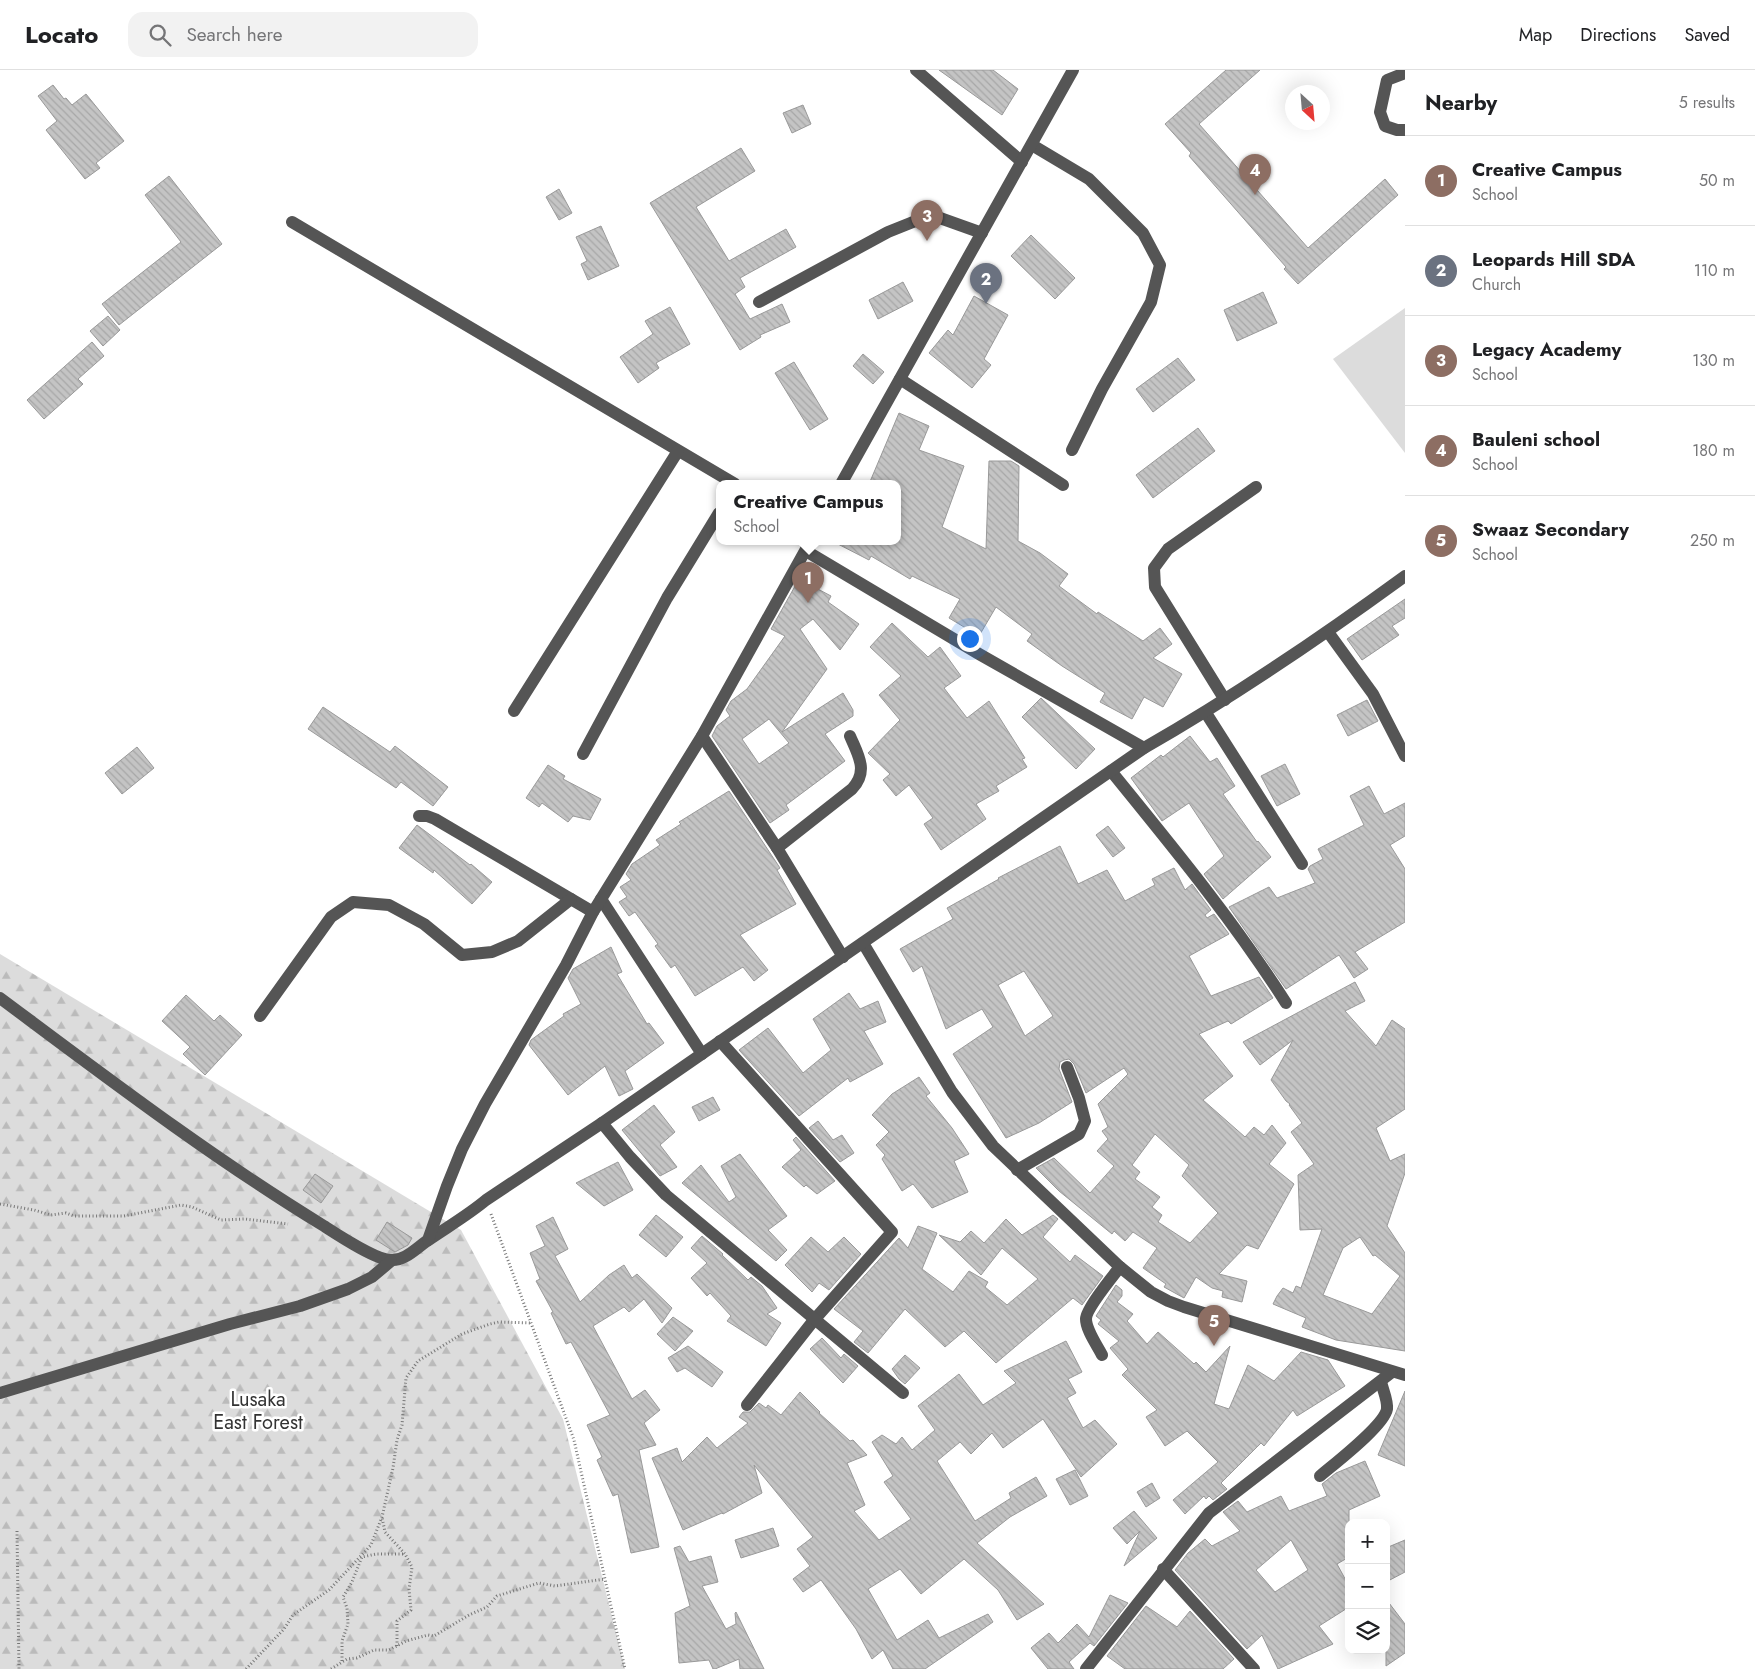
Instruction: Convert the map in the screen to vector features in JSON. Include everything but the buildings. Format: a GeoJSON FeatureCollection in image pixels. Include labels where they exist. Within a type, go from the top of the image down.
{"type":"FeatureCollection","features":[{"type":"Feature","properties":{"kind":"street"},"geometry":{"type":"LineString","coordinates":[[916,70],[1022,162]]}},
{"type":"Feature","properties":{"kind":"street"},"geometry":{"type":"LineString","coordinates":[[843,480],[1073,70]]}},
{"type":"Feature","properties":{"kind":"street"},"geometry":{"type":"LineString","coordinates":[[1405,73],[1387,80],[1380,112],[1385,126],[1397,130],[1405,130]]}},
{"type":"Feature","properties":{"kind":"street"},"geometry":{"type":"LineString","coordinates":[[1032,145],[1089,179],[1143,233],[1160,265],[1151,302],[1102,389],[1072,450]]}},
{"type":"Feature","properties":{"kind":"street"},"geometry":{"type":"LineString","coordinates":[[758,302],[888,232],[923,218],[940,218],[982,233]]}},
{"type":"Feature","properties":{"kind":"street"},"geometry":{"type":"LineString","coordinates":[[292,222],[728,480]]}},
{"type":"Feature","properties":{"kind":"street"},"geometry":{"type":"LineString","coordinates":[[900,379],[1063,485]]}},
{"type":"Feature","properties":{"kind":"street"},"geometry":{"type":"LineString","coordinates":[[514,711],[678,451]]}},
{"type":"Feature","properties":{"kind":"street"},"geometry":{"type":"LineString","coordinates":[[1225,700],[1155,587],[1154,568],[1168,549],[1256,487]]}},
{"type":"Feature","properties":{"kind":"street"},"geometry":{"type":"LineString","coordinates":[[583,754],[667,598],[716,518]]}},
{"type":"Feature","properties":{"kind":"street"},"geometry":{"type":"LineString","coordinates":[[428,1240],[447,1186],[466,1141],[485,1104],[566,965],[593,912],[702,736],[808,546],[979,654],[1144,748]]}},
{"type":"Feature","properties":{"kind":"street"},"geometry":{"type":"LineString","coordinates":[[0,1393],[230,1324],[300,1306],[348,1289],[372,1277],[391,1261],[404,1257],[470,1214],[486,1200],[602,1123],[1144,748],[1206,713],[1328,632],[1405,576]]}},
{"type":"Feature","properties":{"kind":"street"},"geometry":{"type":"LineString","coordinates":[[1328,632],[1373,694],[1405,756]]}},
{"type":"Feature","properties":{"kind":"street"},"geometry":{"type":"LineString","coordinates":[[1206,713],[1302,864]]}},
{"type":"Feature","properties":{"kind":"street"},"geometry":{"type":"LineString","coordinates":[[702,736],[777,848],[843,957]]}},
{"type":"Feature","properties":{"kind":"street"},"geometry":{"type":"LineString","coordinates":[[777,848],[852,789],[859,781],[862,763],[850,736]]}},
{"type":"Feature","properties":{"kind":"street"},"geometry":{"type":"LineString","coordinates":[[1110,772],[1213,898],[1264,968],[1286,1003]]}},
{"type":"Feature","properties":{"kind":"street"},"geometry":{"type":"LineString","coordinates":[[420,816],[428,816],[435,819],[593,912]]}},
{"type":"Feature","properties":{"kind":"street"},"geometry":{"type":"LineString","coordinates":[[260,1016],[331,917],[353,902],[389,905],[424,924],[462,955],[492,952],[518,941],[571,899]]}},
{"type":"Feature","properties":{"kind":"street"},"geometry":{"type":"LineString","coordinates":[[601,899],[702,1054]]}},
{"type":"Feature","properties":{"kind":"street"},"geometry":{"type":"LineString","coordinates":[[863,943],[952,1092],[993,1146],[1120,1267],[1152,1292],[1168,1301],[1399,1374]]}},
{"type":"Feature","properties":{"kind":"street"},"geometry":{"type":"LineString","coordinates":[[0,998],[133,1097],[257,1183],[316,1221],[379,1257],[391,1261]]}},
{"type":"Feature","properties":{"kind":"street"},"geometry":{"type":"LineString","coordinates":[[720,1041],[892,1232],[814,1320],[746,1405]]}},
{"type":"Feature","properties":{"kind":"street"},"geometry":{"type":"LineString","coordinates":[[1018,1170],[1079,1134],[1085,1121],[1079,1098],[1067,1067]]}},
{"type":"Feature","properties":{"kind":"street"},"geometry":{"type":"LineString","coordinates":[[602,1123],[630,1157],[666,1195],[814,1320],[903,1392]]}},
{"type":"Feature","properties":{"kind":"street"},"geometry":{"type":"LineString","coordinates":[[1102,1355],[1086,1319],[1088,1310],[1120,1267]]}},
{"type":"Feature","properties":{"kind":"street"},"geometry":{"type":"LineString","coordinates":[[1086,1669],[1209,1512],[1381,1382],[1399,1374]]}},
{"type":"Feature","properties":{"kind":"street"},"geometry":{"type":"LineString","coordinates":[[1320,1476],[1367,1435],[1382,1419],[1387,1409],[1381,1382]]}},
{"type":"Feature","properties":{"kind":"street"},"geometry":{"type":"LineString","coordinates":[[1163,1569],[1254,1669]]}},
{"type":"Feature","properties":{"kind":"path"},"geometry":{"type":"LineString","coordinates":[[486,1200],[574,1440],[625,1669]]}},
{"type":"Feature","properties":{"kind":"path"},"geometry":{"type":"LineString","coordinates":[[0,1204],[51,1215],[66,1213],[74,1216],[124,1216],[181,1205],[221,1220],[246,1219],[291,1224],[316,1221]]}},
{"type":"Feature","properties":{"kind":"path"},"geometry":{"type":"LineString","coordinates":[[246,1669],[284,1629],[293,1615],[329,1590],[362,1557],[371,1545],[382,1517],[394,1468],[397,1440],[402,1425],[406,1378],[418,1361],[462,1334],[490,1324],[499,1322],[532,1323]]}},
{"type":"Feature","properties":{"kind":"path"},"geometry":{"type":"LineString","coordinates":[[382,1517],[385,1532],[405,1554],[412,1567],[409,1589],[411,1610],[397,1621],[397,1646]]}},
{"type":"Feature","properties":{"kind":"path"},"geometry":{"type":"LineString","coordinates":[[17,1531],[19,1669]]}},
{"type":"Feature","properties":{"kind":"path"},"geometry":{"type":"LineString","coordinates":[[362,1557],[376,1554],[405,1554]]}},
{"type":"Feature","properties":{"kind":"path"},"geometry":{"type":"LineString","coordinates":[[342,1662],[342,1640],[348,1624],[347,1608],[343,1597],[352,1582],[362,1557]]}},
{"type":"Feature","properties":{"kind":"path"},"geometry":{"type":"LineString","coordinates":[[331,1669],[347,1659],[357,1658],[374,1650],[389,1650],[406,1641],[428,1635],[434,1636],[469,1615],[487,1607],[497,1596],[539,1583],[555,1586],[605,1579]]}},
{"type":"Feature","properties":{"kind":"green space"},"geometry":{"type":"Polygon","coordinates":[[[1405,308],[1405,453],[1333,359],[1405,308]]]}},
{"type":"Feature","properties":{"kind":"green space","name":"Lusaka East Forest"},"geometry":{"type":"Polygon","coordinates":[[[0,954],[461,1230],[563,1419],[625,1669],[0,1669],[0,954]]]}},
{"type":"Feature","properties":{"kind":"place","name":"Bauleni school"},"geometry":{"type":"Point","coordinates":[1255,195]}},
{"type":"Feature","properties":{"kind":"place","name":"Legacy Academy"},"geometry":{"type":"Point","coordinates":[927,241]}},
{"type":"Feature","properties":{"kind":"place","name":"Leopards Hill SDA"},"geometry":{"type":"Point","coordinates":[986,304]}},
{"type":"Feature","properties":{"kind":"place","name":"Creative Campus"},"geometry":{"type":"Point","coordinates":[808,603]}},
{"type":"Feature","properties":{"kind":"place","name":"Swaaz Secondary"},"geometry":{"type":"Point","coordinates":[1214,1346]}}]}
